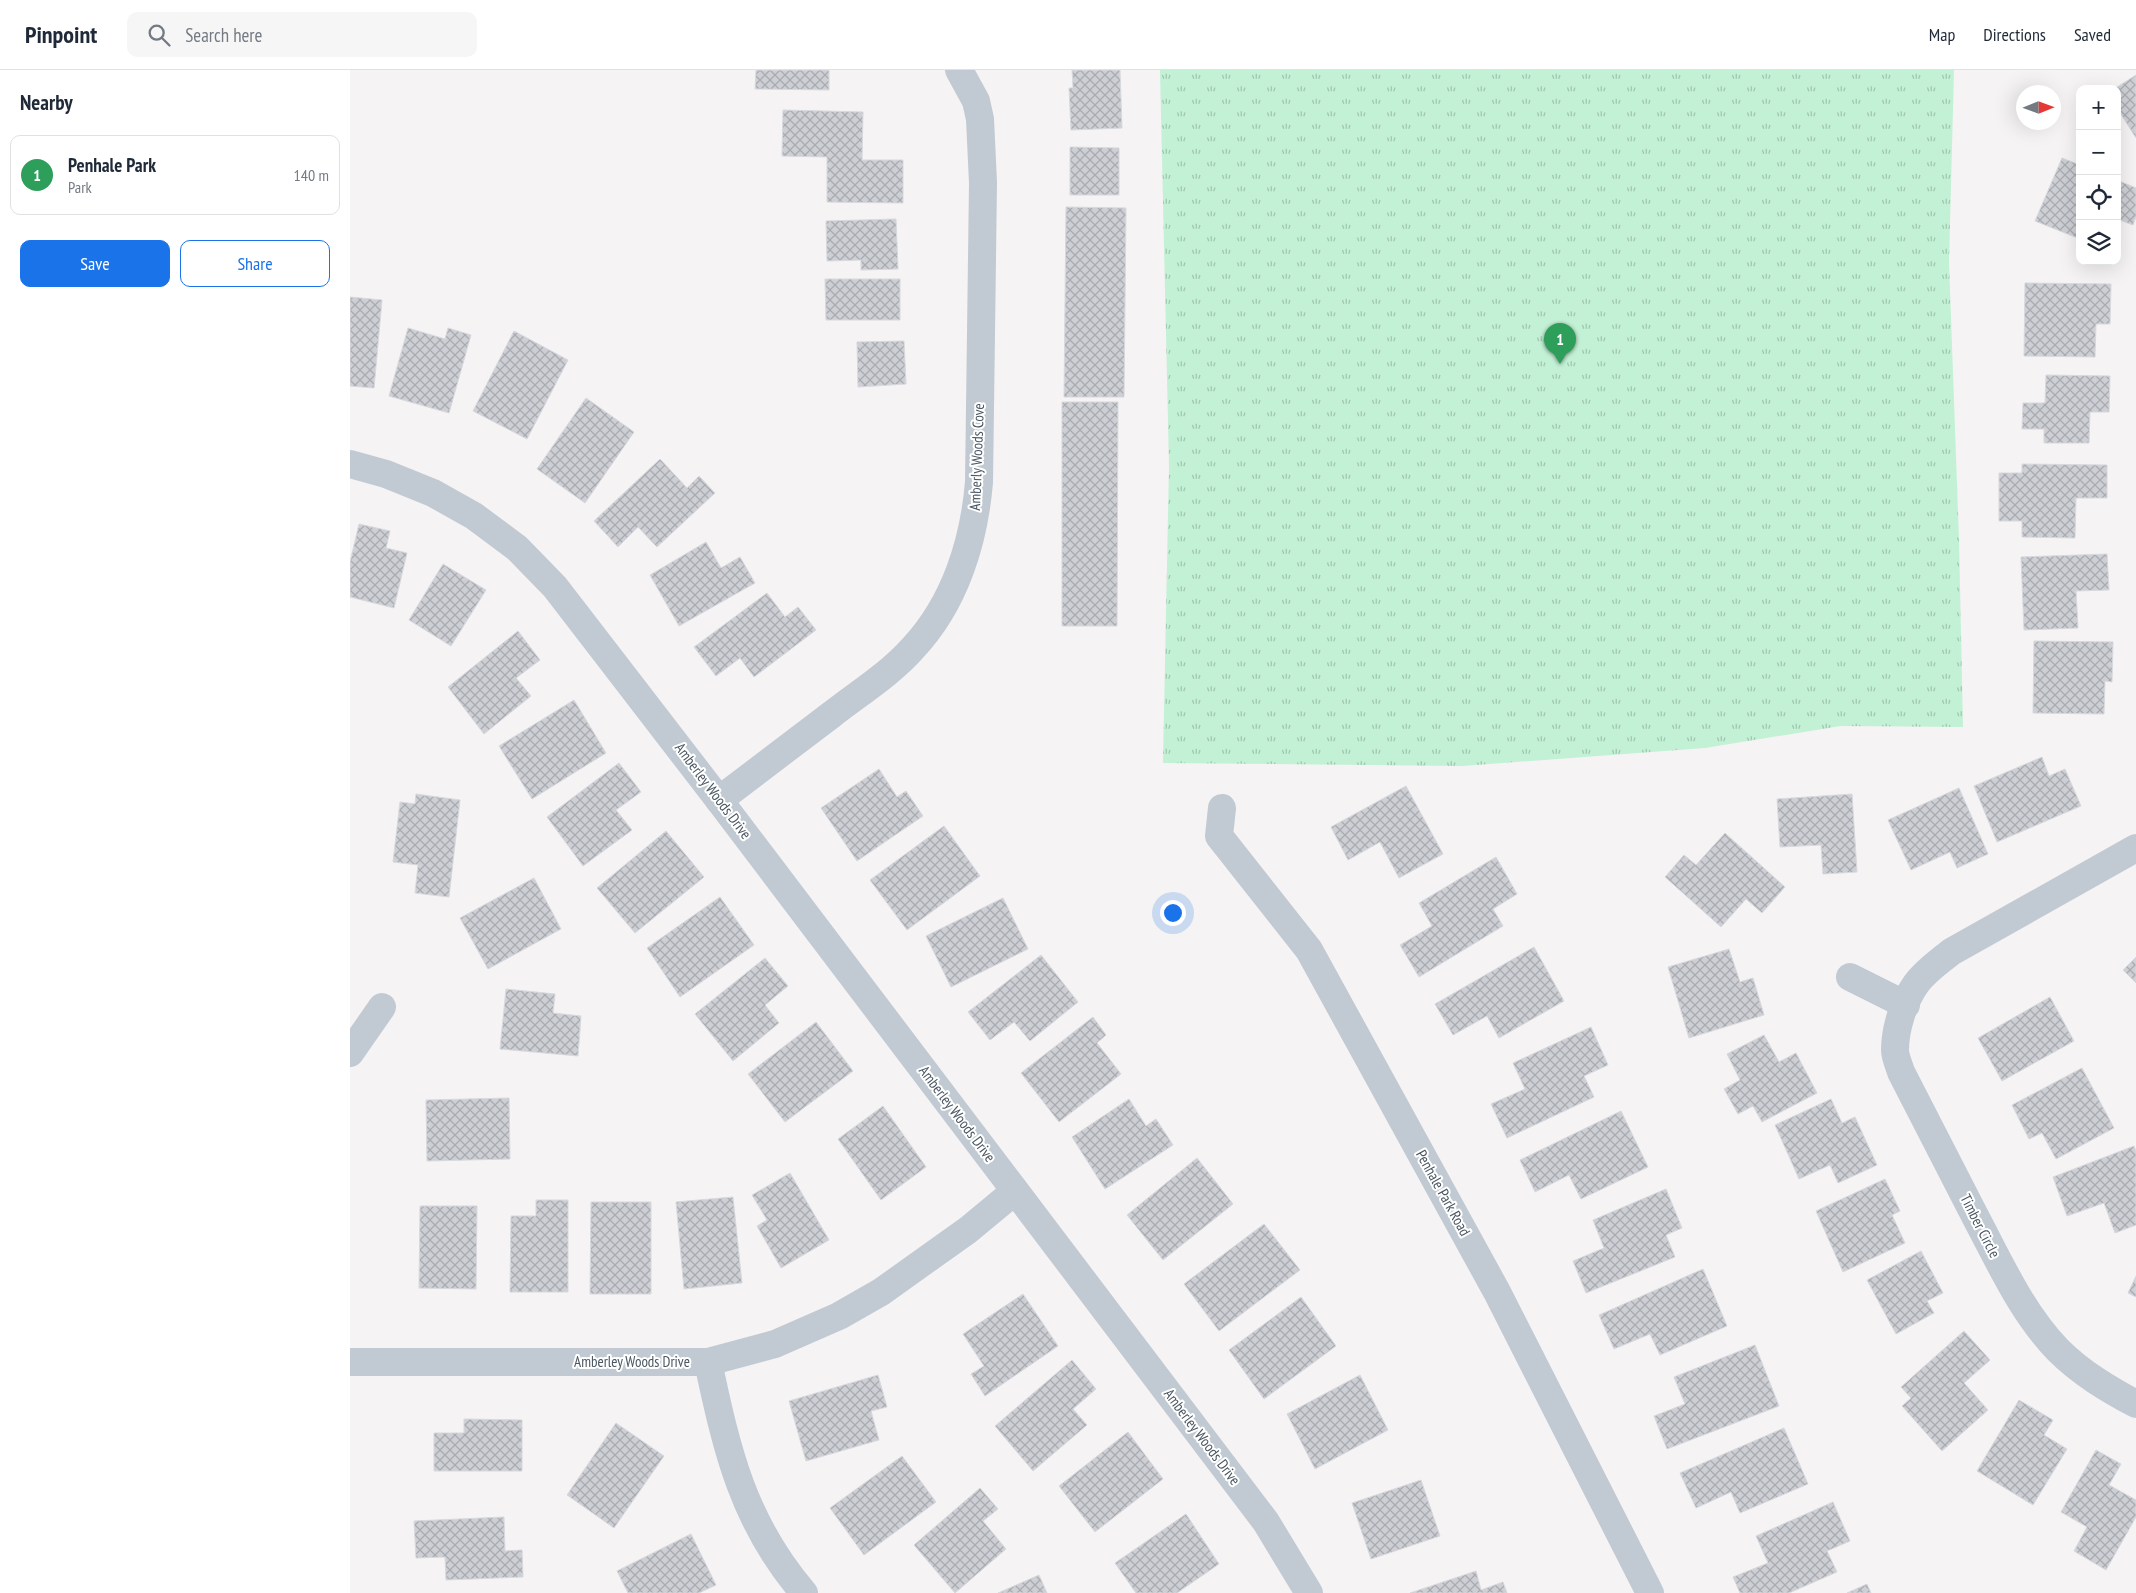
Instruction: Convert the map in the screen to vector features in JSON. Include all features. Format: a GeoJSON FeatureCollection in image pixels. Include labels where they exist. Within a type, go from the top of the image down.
{"type":"FeatureCollection","features":[{"type":"Feature","properties":{"kind":"street","name":"Amberly Woods Cove"},"geometry":{"type":"LineString","coordinates":[[720,800],[887,672],[914,648],[936,618],[952,590],[965,556],[976,514],[979,482],[983,183],[980,119],[976,101],[959,70]]}},
{"type":"Feature","properties":{"kind":"street","name":"Amberley Woods Drive"},"geometry":{"type":"LineString","coordinates":[[350,464],[386,474],[433,493],[474,516],[517,548],[555,587],[720,800],[1266,1522],[1294,1565],[1309,1593]]}},
{"type":"Feature","properties":{"kind":"street","name":"Penhale Park Road"},"geometry":{"type":"LineString","coordinates":[[1222,808],[1219,836],[1309,950],[1497,1292],[1650,1593]]}},
{"type":"Feature","properties":{"kind":"street","name":"Timber Circle"},"geometry":{"type":"LineString","coordinates":[[2136,848],[1951,952],[1931,968],[1916,983],[1906,1005],[1896,1033],[1895,1051],[1901,1072],[2005,1274],[2026,1309],[2058,1349],[2106,1388],[2136,1404]]}},
{"type":"Feature","properties":{"kind":"street"},"geometry":{"type":"LineString","coordinates":[[1850,977],[1906,1005]]}},
{"type":"Feature","properties":{"kind":"street"},"geometry":{"type":"LineString","coordinates":[[350,1053],[382,1007]]}},
{"type":"Feature","properties":{"kind":"street","name":"Amberley Woods Drive"},"geometry":{"type":"LineString","coordinates":[[350,1362],[708,1362],[775,1344],[839,1316],[881,1292],[952,1241],[1015,1191]]}},
{"type":"Feature","properties":{"kind":"street"},"geometry":{"type":"LineString","coordinates":[[708,1362],[724,1435],[746,1499],[761,1534],[804,1593]]}},
{"type":"Feature","properties":{"kind":"green space"},"geometry":{"type":"Polygon","coordinates":[[[1160,70],[1954,70],[1949,262],[1959,540],[1963,727],[1841,726],[1705,748],[1462,766],[1163,763],[1169,465],[1160,70]]]}},
{"type":"Feature","properties":{"kind":"building"},"geometry":{"type":"Polygon","coordinates":[[[756,70],[829,70],[829,90],[755,89],[756,70]]]}},
{"type":"Feature","properties":{"kind":"building"},"geometry":{"type":"Polygon","coordinates":[[[1072,70],[1120,70],[1122,128],[1071,130],[1069,88],[1073,88],[1072,70]]]}},
{"type":"Feature","properties":{"kind":"building"},"geometry":{"type":"Polygon","coordinates":[[[2136,75],[2136,138],[2121,114],[2120,85],[2136,75]]]}},
{"type":"Feature","properties":{"kind":"building"},"geometry":{"type":"Polygon","coordinates":[[[783,110],[863,112],[862,160],[903,160],[903,203],[827,202],[827,157],[782,156],[783,110]]]}},
{"type":"Feature","properties":{"kind":"building"},"geometry":{"type":"Polygon","coordinates":[[[1070,147],[1119,148],[1119,195],[1070,195],[1070,147]]]}},
{"type":"Feature","properties":{"kind":"building"},"geometry":{"type":"Polygon","coordinates":[[[2062,158],[2076,163],[2076,237],[2035,221],[2062,158]]]}},
{"type":"Feature","properties":{"kind":"building"},"geometry":{"type":"Polygon","coordinates":[[[2121,182],[2136,188],[2136,217],[2133,225],[2121,220],[2121,182]]]}},
{"type":"Feature","properties":{"kind":"building"},"geometry":{"type":"Polygon","coordinates":[[[1066,207],[1126,208],[1124,397],[1064,397],[1066,207]]]}},
{"type":"Feature","properties":{"kind":"building"},"geometry":{"type":"Polygon","coordinates":[[[896,219],[898,269],[861,270],[861,260],[827,261],[826,221],[896,219]]]}},
{"type":"Feature","properties":{"kind":"building"},"geometry":{"type":"Polygon","coordinates":[[[825,279],[900,279],[900,320],[826,320],[825,279]]]}},
{"type":"Feature","properties":{"kind":"building"},"geometry":{"type":"Polygon","coordinates":[[[2025,283],[2111,284],[2110,324],[2096,324],[2095,357],[2024,356],[2025,283]]]}},
{"type":"Feature","properties":{"kind":"building"},"geometry":{"type":"Polygon","coordinates":[[[350,297],[382,300],[374,388],[350,386],[350,297]]]}},
{"type":"Feature","properties":{"kind":"building"},"geometry":{"type":"Polygon","coordinates":[[[408,328],[445,339],[448,328],[471,335],[449,413],[389,396],[408,328]]]}},
{"type":"Feature","properties":{"kind":"building"},"geometry":{"type":"Polygon","coordinates":[[[514,331],[568,360],[527,439],[473,411],[514,331]]]}},
{"type":"Feature","properties":{"kind":"building"},"geometry":{"type":"Polygon","coordinates":[[[904,341],[906,384],[858,387],[857,342],[904,341]]]}},
{"type":"Feature","properties":{"kind":"building"},"geometry":{"type":"Polygon","coordinates":[[[2046,375],[2110,376],[2109,412],[2090,412],[2089,443],[2044,443],[2044,429],[2022,429],[2023,403],[2045,403],[2046,375]]]}},
{"type":"Feature","properties":{"kind":"building"},"geometry":{"type":"Polygon","coordinates":[[[586,398],[634,432],[585,503],[537,469],[586,398]]]}},
{"type":"Feature","properties":{"kind":"building"},"geometry":{"type":"Polygon","coordinates":[[[1062,402],[1118,402],[1117,626],[1062,626],[1062,402]]]}},
{"type":"Feature","properties":{"kind":"building"},"geometry":{"type":"Polygon","coordinates":[[[660,459],[687,488],[699,476],[715,493],[657,547],[638,527],[618,547],[594,521],[660,459]]]}},
{"type":"Feature","properties":{"kind":"building"},"geometry":{"type":"Polygon","coordinates":[[[2022,464],[2107,465],[2107,498],[2076,498],[2075,538],[2022,537],[2022,521],[1999,521],[1999,473],[2022,473],[2022,464]]]}},
{"type":"Feature","properties":{"kind":"building"},"geometry":{"type":"Polygon","coordinates":[[[359,524],[390,531],[386,548],[407,553],[394,608],[350,597],[350,562],[359,524]]]}},
{"type":"Feature","properties":{"kind":"building"},"geometry":{"type":"Polygon","coordinates":[[[706,542],[721,568],[740,557],[755,583],[679,626],[650,575],[706,542]]]}},
{"type":"Feature","properties":{"kind":"building"},"geometry":{"type":"Polygon","coordinates":[[[2107,554],[2109,590],[2076,591],[2078,628],[2024,630],[2021,557],[2107,554]]]}},
{"type":"Feature","properties":{"kind":"building"},"geometry":{"type":"Polygon","coordinates":[[[443,564],[486,590],[451,646],[409,620],[443,564]]]}},
{"type":"Feature","properties":{"kind":"building"},"geometry":{"type":"Polygon","coordinates":[[[767,593],[785,617],[798,607],[816,630],[754,677],[740,658],[716,676],[694,647],[767,593]]]}},
{"type":"Feature","properties":{"kind":"building"},"geometry":{"type":"Polygon","coordinates":[[[518,631],[540,660],[516,678],[531,696],[484,734],[448,687],[518,631]]]}},
{"type":"Feature","properties":{"kind":"building"},"geometry":{"type":"Polygon","coordinates":[[[2034,641],[2113,642],[2112,682],[2105,681],[2104,714],[2033,713],[2034,641]]]}},
{"type":"Feature","properties":{"kind":"building"},"geometry":{"type":"Polygon","coordinates":[[[574,700],[606,753],[532,799],[499,746],[574,700]]]}},
{"type":"Feature","properties":{"kind":"building"},"geometry":{"type":"Polygon","coordinates":[[[2042,757],[2049,776],[2065,769],[2081,806],[1997,842],[1974,786],[2042,757]]]}},
{"type":"Feature","properties":{"kind":"building"},"geometry":{"type":"Polygon","coordinates":[[[619,763],[641,792],[616,810],[632,830],[583,866],[547,817],[619,763]]]}},
{"type":"Feature","properties":{"kind":"building"},"geometry":{"type":"Polygon","coordinates":[[[879,769],[897,797],[906,791],[923,816],[857,861],[821,808],[879,769]]]}},
{"type":"Feature","properties":{"kind":"building"},"geometry":{"type":"Polygon","coordinates":[[[1406,786],[1443,854],[1399,878],[1380,842],[1348,860],[1331,827],[1406,786]]]}},
{"type":"Feature","properties":{"kind":"building"},"geometry":{"type":"Polygon","coordinates":[[[1959,788],[1988,854],[1957,868],[1950,852],[1911,870],[1888,820],[1959,788]]]}},
{"type":"Feature","properties":{"kind":"building"},"geometry":{"type":"Polygon","coordinates":[[[416,794],[460,800],[449,897],[415,893],[418,865],[393,862],[400,802],[415,804],[416,794]]]}},
{"type":"Feature","properties":{"kind":"building"},"geometry":{"type":"Polygon","coordinates":[[[1852,794],[1857,872],[1823,874],[1821,845],[1780,847],[1777,799],[1852,794]]]}},
{"type":"Feature","properties":{"kind":"building"},"geometry":{"type":"Polygon","coordinates":[[[944,826],[980,876],[907,930],[870,880],[944,826]]]}},
{"type":"Feature","properties":{"kind":"building"},"geometry":{"type":"Polygon","coordinates":[[[666,831],[704,877],[635,933],[597,888],[666,831]]]}},
{"type":"Feature","properties":{"kind":"building"},"geometry":{"type":"Polygon","coordinates":[[[1725,833],[1785,887],[1762,913],[1746,899],[1721,927],[1665,877],[1684,855],[1696,865],[1725,833]]]}},
{"type":"Feature","properties":{"kind":"building"},"geometry":{"type":"Polygon","coordinates":[[[1496,857],[1517,894],[1493,909],[1503,926],[1419,977],[1400,945],[1432,926],[1419,903],[1496,857]]]}},
{"type":"Feature","properties":{"kind":"building"},"geometry":{"type":"Polygon","coordinates":[[[534,878],[561,929],[488,969],[460,918],[534,878]]]}},
{"type":"Feature","properties":{"kind":"building"},"geometry":{"type":"Polygon","coordinates":[[[720,897],[754,945],[680,997],[647,948],[720,897]]]}},
{"type":"Feature","properties":{"kind":"building"},"geometry":{"type":"Polygon","coordinates":[[[1003,898],[1028,949],[951,987],[926,936],[1003,898]]]}},
{"type":"Feature","properties":{"kind":"building"},"geometry":{"type":"Polygon","coordinates":[[[1534,947],[1564,1001],[1499,1038],[1487,1016],[1453,1035],[1435,1004],[1534,947]]]}},
{"type":"Feature","properties":{"kind":"building"},"geometry":{"type":"Polygon","coordinates":[[[1729,949],[1740,982],[1753,978],[1764,1015],[1689,1038],[1668,967],[1729,949]]]}},
{"type":"Feature","properties":{"kind":"building"},"geometry":{"type":"Polygon","coordinates":[[[1041,955],[1078,1002],[1030,1041],[1014,1022],[990,1040],[968,1012],[1041,955]]]}},
{"type":"Feature","properties":{"kind":"building"},"geometry":{"type":"Polygon","coordinates":[[[2136,957],[2136,983],[2123,970],[2136,957]]]}},
{"type":"Feature","properties":{"kind":"building"},"geometry":{"type":"Polygon","coordinates":[[[765,958],[788,986],[765,1005],[779,1023],[733,1061],[695,1014],[765,958]]]}},
{"type":"Feature","properties":{"kind":"building"},"geometry":{"type":"Polygon","coordinates":[[[506,989],[555,994],[553,1013],[581,1016],[578,1056],[500,1049],[506,989]]]}},
{"type":"Feature","properties":{"kind":"building"},"geometry":{"type":"Polygon","coordinates":[[[2050,997],[2074,1041],[2002,1081],[1978,1038],[2050,997]]]}},
{"type":"Feature","properties":{"kind":"building"},"geometry":{"type":"Polygon","coordinates":[[[1093,1017],[1106,1035],[1097,1043],[1121,1074],[1059,1122],[1021,1073],[1093,1017]]]}},
{"type":"Feature","properties":{"kind":"building"},"geometry":{"type":"Polygon","coordinates":[[[816,1022],[853,1071],[785,1122],[748,1074],[816,1022]]]}},
{"type":"Feature","properties":{"kind":"building"},"geometry":{"type":"Polygon","coordinates":[[[1591,1027],[1608,1065],[1584,1076],[1594,1097],[1507,1138],[1491,1104],[1525,1089],[1513,1063],[1591,1027]]]}},
{"type":"Feature","properties":{"kind":"building"},"geometry":{"type":"Polygon","coordinates":[[[1764,1035],[1779,1062],[1796,1053],[1817,1093],[1762,1122],[1753,1106],[1738,1114],[1724,1089],[1740,1080],[1727,1054],[1764,1035]]]}},
{"type":"Feature","properties":{"kind":"building"},"geometry":{"type":"Polygon","coordinates":[[[2082,1068],[2114,1128],[2056,1159],[2042,1133],[2029,1139],[2012,1105],[2082,1068]]]}},
{"type":"Feature","properties":{"kind":"building"},"geometry":{"type":"Polygon","coordinates":[[[509,1098],[510,1159],[427,1161],[426,1100],[509,1098]]]}},
{"type":"Feature","properties":{"kind":"building"},"geometry":{"type":"Polygon","coordinates":[[[1129,1099],[1146,1126],[1156,1119],[1173,1145],[1105,1189],[1072,1137],[1129,1099]]]}},
{"type":"Feature","properties":{"kind":"building"},"geometry":{"type":"Polygon","coordinates":[[[1831,1099],[1842,1123],[1855,1117],[1877,1165],[1838,1183],[1830,1165],[1799,1179],[1775,1125],[1831,1099]]]}},
{"type":"Feature","properties":{"kind":"building"},"geometry":{"type":"Polygon","coordinates":[[[883,1106],[926,1167],[881,1200],[838,1139],[883,1106]]]}},
{"type":"Feature","properties":{"kind":"building"},"geometry":{"type":"Polygon","coordinates":[[[1621,1111],[1648,1167],[1581,1199],[1569,1175],[1535,1192],[1520,1160],[1621,1111]]]}},
{"type":"Feature","properties":{"kind":"building"},"geometry":{"type":"Polygon","coordinates":[[[2134,1146],[2136,1151],[2136,1225],[2115,1233],[2104,1203],[2067,1216],[2053,1177],[2134,1146]]]}},
{"type":"Feature","properties":{"kind":"building"},"geometry":{"type":"Polygon","coordinates":[[[1197,1158],[1233,1204],[1163,1260],[1127,1215],[1197,1158]]]}},
{"type":"Feature","properties":{"kind":"building"},"geometry":{"type":"Polygon","coordinates":[[[790,1173],[829,1240],[781,1268],[757,1226],[767,1220],[752,1195],[790,1173]]]}},
{"type":"Feature","properties":{"kind":"building"},"geometry":{"type":"Polygon","coordinates":[[[1885,1179],[1900,1211],[1892,1215],[1905,1243],[1843,1272],[1816,1211],[1885,1179]]]}},
{"type":"Feature","properties":{"kind":"building"},"geometry":{"type":"Polygon","coordinates":[[[1666,1189],[1682,1228],[1666,1235],[1675,1257],[1586,1293],[1573,1261],[1604,1248],[1593,1220],[1666,1189]]]}},
{"type":"Feature","properties":{"kind":"building"},"geometry":{"type":"Polygon","coordinates":[[[733,1197],[742,1283],[684,1289],[676,1202],[733,1197]]]}},
{"type":"Feature","properties":{"kind":"building"},"geometry":{"type":"Polygon","coordinates":[[[536,1200],[568,1200],[568,1292],[510,1292],[511,1216],[536,1216],[536,1200]]]}},
{"type":"Feature","properties":{"kind":"building"},"geometry":{"type":"Polygon","coordinates":[[[591,1202],[651,1202],[651,1294],[590,1294],[591,1202]]]}},
{"type":"Feature","properties":{"kind":"building"},"geometry":{"type":"Polygon","coordinates":[[[420,1206],[477,1206],[476,1289],[419,1288],[420,1206]]]}},
{"type":"Feature","properties":{"kind":"building"},"geometry":{"type":"Polygon","coordinates":[[[1264,1224],[1300,1270],[1219,1331],[1184,1284],[1264,1224]]]}},
{"type":"Feature","properties":{"kind":"building"},"geometry":{"type":"Polygon","coordinates":[[[1921,1251],[1943,1293],[1927,1301],[1934,1313],[1896,1334],[1867,1280],[1921,1251]]]}},
{"type":"Feature","properties":{"kind":"building"},"geometry":{"type":"Polygon","coordinates":[[[1703,1269],[1727,1326],[1660,1355],[1650,1334],[1614,1349],[1599,1315],[1703,1269]]]}},
{"type":"Feature","properties":{"kind":"building"},"geometry":{"type":"Polygon","coordinates":[[[2136,1276],[2136,1297],[2128,1293],[2136,1276]]]}},
{"type":"Feature","properties":{"kind":"building"},"geometry":{"type":"Polygon","coordinates":[[[1023,1294],[1058,1346],[985,1396],[971,1374],[984,1366],[963,1334],[1023,1294]]]}},
{"type":"Feature","properties":{"kind":"building"},"geometry":{"type":"Polygon","coordinates":[[[1301,1297],[1336,1346],[1264,1399],[1229,1350],[1301,1297]]]}},
{"type":"Feature","properties":{"kind":"building"},"geometry":{"type":"Polygon","coordinates":[[[1964,1331],[1990,1360],[1964,1383],[1988,1410],[1942,1451],[1902,1406],[1911,1398],[1901,1387],[1964,1331]]]}},
{"type":"Feature","properties":{"kind":"building"},"geometry":{"type":"Polygon","coordinates":[[[1755,1345],[1779,1406],[1667,1449],[1654,1416],[1685,1404],[1674,1377],[1755,1345]]]}},
{"type":"Feature","properties":{"kind":"building"},"geometry":{"type":"Polygon","coordinates":[[[1072,1360],[1096,1389],[1073,1409],[1087,1425],[1033,1471],[995,1426],[1072,1360]]]}},
{"type":"Feature","properties":{"kind":"building"},"geometry":{"type":"Polygon","coordinates":[[[878,1375],[887,1407],[871,1411],[879,1440],[806,1461],[789,1401],[878,1375]]]}},
{"type":"Feature","properties":{"kind":"building"},"geometry":{"type":"Polygon","coordinates":[[[1360,1375],[1388,1430],[1315,1469],[1287,1414],[1360,1375]]]}},
{"type":"Feature","properties":{"kind":"building"},"geometry":{"type":"Polygon","coordinates":[[[2019,1400],[2053,1420],[2044,1435],[2067,1449],[2033,1505],[1977,1471],[2019,1400]]]}},
{"type":"Feature","properties":{"kind":"building"},"geometry":{"type":"Polygon","coordinates":[[[464,1419],[522,1420],[522,1471],[434,1471],[434,1433],[464,1433],[464,1419]]]}},
{"type":"Feature","properties":{"kind":"building"},"geometry":{"type":"Polygon","coordinates":[[[616,1423],[664,1456],[614,1528],[567,1495],[616,1423]]]}},
{"type":"Feature","properties":{"kind":"building"},"geometry":{"type":"Polygon","coordinates":[[[1784,1428],[1808,1484],[1740,1513],[1731,1492],[1696,1508],[1680,1473],[1784,1428]]]}},
{"type":"Feature","properties":{"kind":"building"},"geometry":{"type":"Polygon","coordinates":[[[1128,1432],[1163,1479],[1095,1532],[1059,1486],[1128,1432]]]}},
{"type":"Feature","properties":{"kind":"building"},"geometry":{"type":"Polygon","coordinates":[[[2096,1450],[2121,1464],[2109,1485],[2136,1500],[2136,1517],[2106,1570],[2074,1551],[2087,1527],[2061,1512],[2096,1450]]]}},
{"type":"Feature","properties":{"kind":"building"},"geometry":{"type":"Polygon","coordinates":[[[902,1456],[936,1502],[864,1555],[830,1508],[902,1456]]]}},
{"type":"Feature","properties":{"kind":"building"},"geometry":{"type":"Polygon","coordinates":[[[1421,1480],[1440,1536],[1371,1559],[1352,1503],[1421,1480]]]}},
{"type":"Feature","properties":{"kind":"building"},"geometry":{"type":"Polygon","coordinates":[[[980,1488],[998,1509],[983,1521],[1006,1549],[955,1593],[914,1545],[980,1488]]]}},
{"type":"Feature","properties":{"kind":"building"},"geometry":{"type":"Polygon","coordinates":[[[1833,1502],[1850,1541],[1827,1551],[1837,1572],[1789,1593],[1740,1593],[1733,1577],[1768,1563],[1756,1536],[1833,1502]]]}},
{"type":"Feature","properties":{"kind":"building"},"geometry":{"type":"Polygon","coordinates":[[[1186,1514],[1219,1564],[1177,1593],[1136,1593],[1115,1563],[1186,1514]]]}},
{"type":"Feature","properties":{"kind":"building"},"geometry":{"type":"Polygon","coordinates":[[[504,1517],[505,1551],[522,1550],[523,1577],[446,1580],[445,1557],[416,1558],[414,1521],[504,1517]]]}},
{"type":"Feature","properties":{"kind":"building"},"geometry":{"type":"Polygon","coordinates":[[[691,1534],[716,1585],[699,1593],[628,1593],[617,1571],[691,1534]]]}},
{"type":"Feature","properties":{"kind":"building"},"geometry":{"type":"Polygon","coordinates":[[[1476,1571],[1481,1590],[1503,1582],[1507,1593],[1410,1593],[1476,1571]]]}},
{"type":"Feature","properties":{"kind":"building"},"geometry":{"type":"Polygon","coordinates":[[[1039,1575],[1047,1593],[998,1593],[1039,1575]]]}},
{"type":"Feature","properties":{"kind":"building"},"geometry":{"type":"Polygon","coordinates":[[[1867,1584],[1871,1593],[1847,1593],[1867,1584]]]}},
{"type":"Feature","properties":{"kind":"place","name":"Penhale Park"},"geometry":{"type":"Point","coordinates":[1560,364]}}]}
